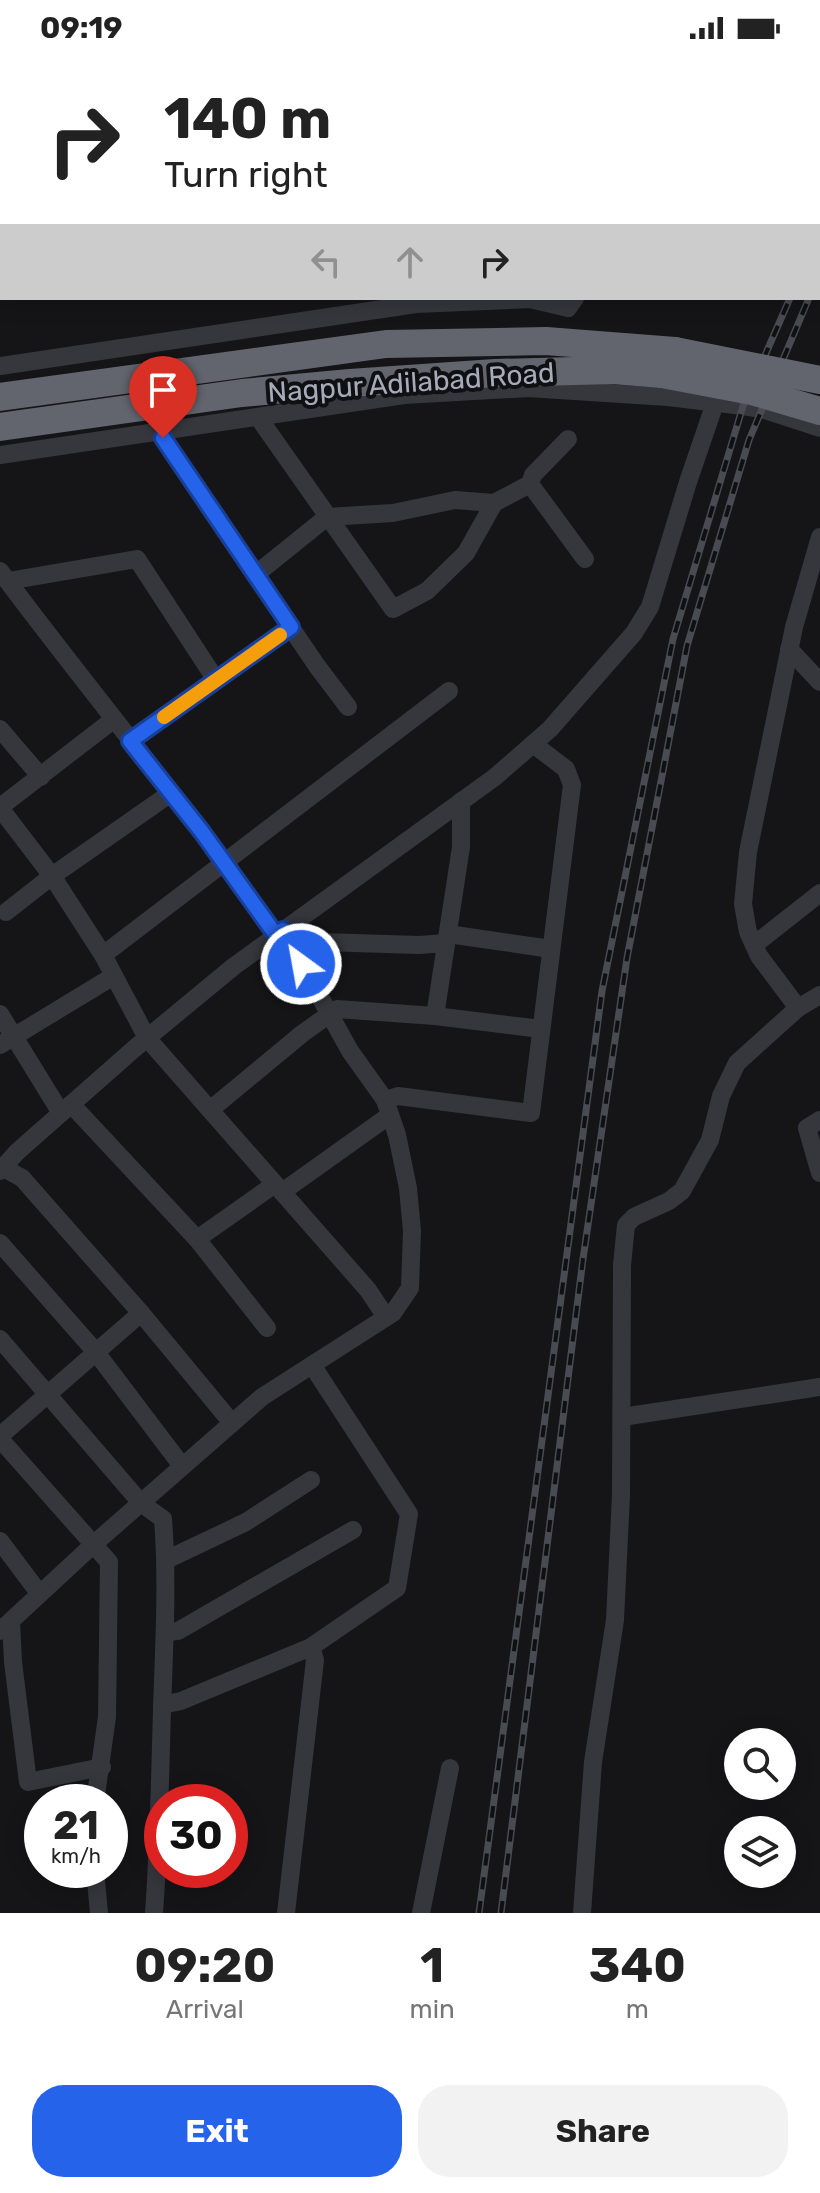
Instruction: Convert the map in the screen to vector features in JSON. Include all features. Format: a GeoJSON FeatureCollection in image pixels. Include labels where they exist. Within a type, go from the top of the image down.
{"type":"FeatureCollection","features":[{"type":"Feature","properties":{"kind":"highway","name":"Nagpur Adilabad Road"},"geometry":{"type":"LineString","coordinates":[[0,397],[386,344],[546,341],[669,362],[820,380]]}},
{"type":"Feature","properties":{"kind":"highway","name":"Nagpur Adilabad Road"},"geometry":{"type":"LineString","coordinates":[[0,427],[242,393],[495,373],[613,370],[669,362],[820,411]]}},
{"type":"Feature","properties":{"kind":"street"},"geometry":{"type":"LineString","coordinates":[[0,366],[416,304],[507,300]]}},
{"type":"Feature","properties":{"kind":"street"},"geometry":{"type":"LineString","coordinates":[[534,300],[568,308],[574,300]]}},
{"type":"Feature","properties":{"kind":"street"},"geometry":{"type":"LineString","coordinates":[[0,455],[404,395],[528,388],[668,397],[762,409],[820,428]]}},
{"type":"Feature","properties":{"kind":"street"},"geometry":{"type":"LineString","coordinates":[[232,1423],[141,1313],[22,1178],[1,1169],[147,1038],[495,777],[550,729],[634,633],[650,607],[715,403]]}},
{"type":"Feature","properties":{"kind":"street"},"geometry":{"type":"LineString","coordinates":[[258,417],[393,609],[427,591],[466,553],[494,503]]}},
{"type":"Feature","properties":{"kind":"street"},"geometry":{"type":"LineString","coordinates":[[158,432],[348,707]]}},
{"type":"Feature","properties":{"kind":"street"},"geometry":{"type":"LineString","coordinates":[[255,575],[327,517],[393,513],[455,500],[494,503],[530,484],[533,475],[568,439]]}},
{"type":"Feature","properties":{"kind":"street"},"geometry":{"type":"LineString","coordinates":[[530,484],[585,559]]}},
{"type":"Feature","properties":{"kind":"street"},"geometry":{"type":"LineString","coordinates":[[798,1008],[759,956],[748,932],[743,904],[748,852],[789,649],[818,550]]}},
{"type":"Feature","properties":{"kind":"street"},"geometry":{"type":"LineString","coordinates":[[102,1767],[28,1782],[6,1626],[39,1593],[262,1397],[393,1313],[410,1288],[412,1231],[408,1188],[388,1108],[350,1051],[283,935],[4,576],[137,559],[216,680]]}},
{"type":"Feature","properties":{"kind":"street"},"geometry":{"type":"LineString","coordinates":[[130,741],[291,627]]}},
{"type":"Feature","properties":{"kind":"street"},"geometry":{"type":"LineString","coordinates":[[789,649],[820,682]]}},
{"type":"Feature","properties":{"kind":"street"},"geometry":{"type":"LineString","coordinates":[[103,955],[449,691]]}},
{"type":"Feature","properties":{"kind":"street"},"geometry":{"type":"LineString","coordinates":[[113,720],[0,808],[52,876],[103,955],[147,1038],[368,1290],[386,1317]]}},
{"type":"Feature","properties":{"kind":"street"},"geometry":{"type":"LineString","coordinates":[[0,729],[41,777]]}},
{"type":"Feature","properties":{"kind":"street"},"geometry":{"type":"LineString","coordinates":[[197,1239],[278,1188],[388,1108],[398,1096],[531,1113],[572,785],[566,769],[533,744]]}},
{"type":"Feature","properties":{"kind":"street"},"geometry":{"type":"LineString","coordinates":[[6,912],[171,793]]}},
{"type":"Feature","properties":{"kind":"street"},"geometry":{"type":"LineString","coordinates":[[435,1016],[461,847],[461,801]]}},
{"type":"Feature","properties":{"kind":"street"},"geometry":{"type":"LineString","coordinates":[[754,945],[820,893]]}},
{"type":"Feature","properties":{"kind":"street"},"geometry":{"type":"LineString","coordinates":[[283,935],[419,945],[447,938],[551,949]]}},
{"type":"Feature","properties":{"kind":"street"},"geometry":{"type":"LineString","coordinates":[[7,1040],[112,977]]}},
{"type":"Feature","properties":{"kind":"street"},"geometry":{"type":"LineString","coordinates":[[582,1913],[580,1902],[593,1762],[615,1620],[622,1417],[622,1265],[626,1225],[634,1217],[669,1201],[682,1191],[710,1140],[721,1096],[737,1063],[798,1008],[820,995]]}},
{"type":"Feature","properties":{"kind":"street"},"geometry":{"type":"LineString","coordinates":[[210,1110],[337,1009],[435,1016],[541,1029]]}},
{"type":"Feature","properties":{"kind":"street"},"geometry":{"type":"LineString","coordinates":[[0,1014],[7,1040],[66,1109],[197,1239],[267,1328]]}},
{"type":"Feature","properties":{"kind":"street"},"geometry":{"type":"LineString","coordinates":[[820,1120],[807,1128],[820,1173]]}},
{"type":"Feature","properties":{"kind":"street"},"geometry":{"type":"LineString","coordinates":[[0,1243],[95,1351],[182,1466]]}},
{"type":"Feature","properties":{"kind":"street"},"geometry":{"type":"LineString","coordinates":[[99,1784],[107,1717],[109,1562],[0,1437],[141,1313]]}},
{"type":"Feature","properties":{"kind":"street"},"geometry":{"type":"LineString","coordinates":[[0,1339],[141,1503],[163,1519],[166,1632],[154,1913]]}},
{"type":"Feature","properties":{"kind":"street"},"geometry":{"type":"LineString","coordinates":[[162,1705],[181,1701],[311,1647],[397,1588],[409,1514],[312,1365]]}},
{"type":"Feature","properties":{"kind":"street"},"geometry":{"type":"LineString","coordinates":[[622,1417],[820,1387]]}},
{"type":"Feature","properties":{"kind":"street"},"geometry":{"type":"LineString","coordinates":[[166,1560],[246,1522],[311,1480]]}},
{"type":"Feature","properties":{"kind":"street"},"geometry":{"type":"LineString","coordinates":[[166,1632],[178,1631],[353,1530]]}},
{"type":"Feature","properties":{"kind":"street"},"geometry":{"type":"LineString","coordinates":[[0,1541],[39,1593]]}},
{"type":"Feature","properties":{"kind":"street"},"geometry":{"type":"LineString","coordinates":[[286,1913],[315,1660],[311,1647]]}},
{"type":"Feature","properties":{"kind":"street"},"geometry":{"type":"LineString","coordinates":[[421,1913],[450,1768]]}},
{"type":"Feature","properties":{"kind":"street"},"geometry":{"type":"LineString","coordinates":[[97,1888],[99,1913]]}},
{"type":"Feature","properties":{"kind":"railway"},"geometry":{"type":"LineString","coordinates":[[479,1913],[602,991],[673,639],[743,406],[789,300]]}},
{"type":"Feature","properties":{"kind":"railway"},"geometry":{"type":"LineString","coordinates":[[501,1913],[583,1259],[627,958],[687,646],[749,440],[808,300]]}},
{"type":"Feature","properties":{"kind":"slow traffic"},"geometry":{"type":"LineString","coordinates":[[164,717],[280,635]]}},
{"type":"Feature","properties":{"kind":"route"},"geometry":{"type":"LineString","coordinates":[[163,438],[291,627],[130,741],[202,832],[276,935],[283,930],[301,964]]}}]}
